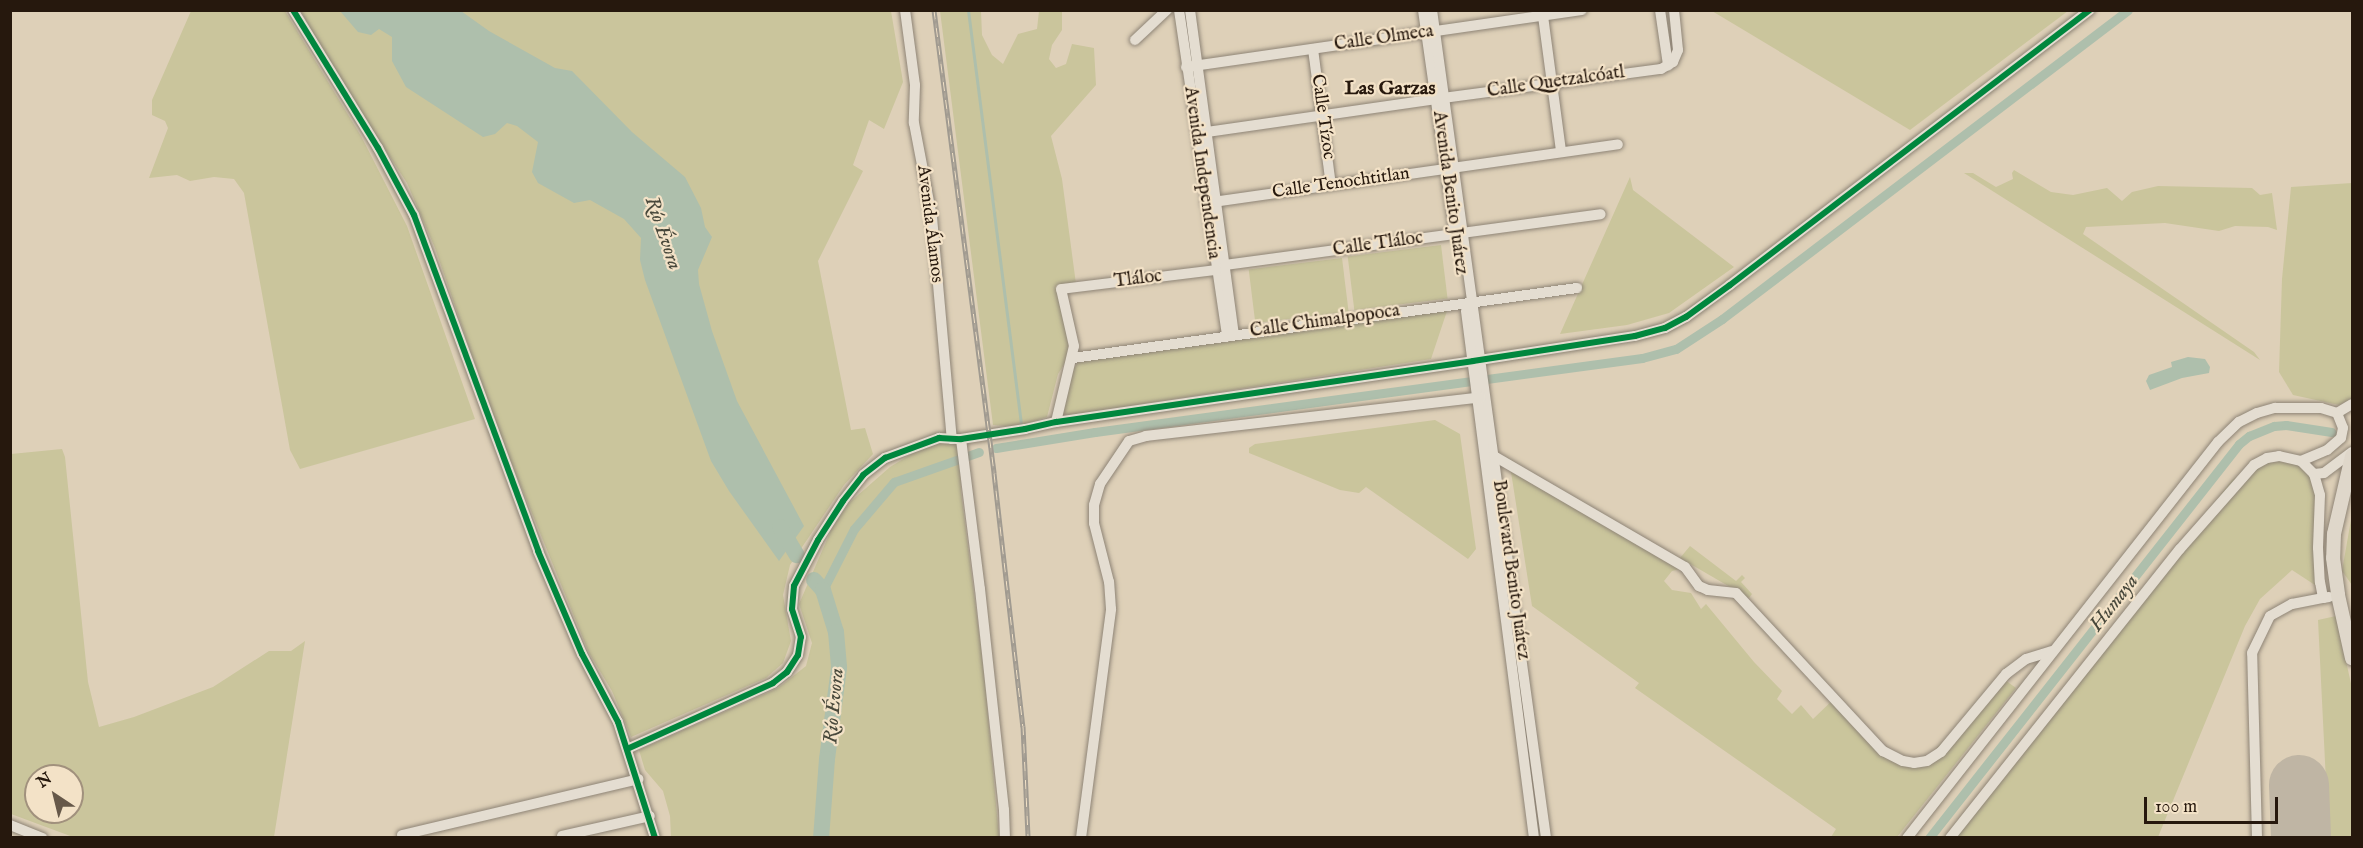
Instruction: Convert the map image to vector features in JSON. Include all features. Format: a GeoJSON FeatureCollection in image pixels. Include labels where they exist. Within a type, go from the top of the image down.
{"type":"FeatureCollection","features":[{"type":"Feature","properties":{"kind":"main road"},"geometry":{"type":"LineString","coordinates":[[2352,454],[2334,534],[2333,558],[2338,595],[2352,658]]}},
{"type":"Feature","properties":{"kind":"street"},"geometry":{"type":"LineString","coordinates":[[293,10],[378,148],[414,215],[538,551],[582,654],[618,722],[655,837]]}},
{"type":"Feature","properties":{"kind":"street","name":"Avenida Álamos"},"geometry":{"type":"LineString","coordinates":[[905,10],[915,85],[914,123],[932,217],[956,439],[980,589],[1005,837]]}},
{"type":"Feature","properties":{"kind":"street"},"geometry":{"type":"LineString","coordinates":[[1135,40],[1167,10]]}},
{"type":"Feature","properties":{"kind":"street","name":"Avenida Independencia"},"geometry":{"type":"LineString","coordinates":[[1179,10],[1186,67],[1211,202],[1230,335]]}},
{"type":"Feature","properties":{"kind":"street","name":"Avenida Independencia"},"geometry":{"type":"LineString","coordinates":[[1190,10],[1207,132],[1211,202]]}},
{"type":"Feature","properties":{"kind":"street","name":"Avenida Benito Juárez"},"geometry":{"type":"LineString","coordinates":[[1423,10],[1430,32],[1468,303]]}},
{"type":"Feature","properties":{"kind":"street","name":"Avenida Benito Juárez"},"geometry":{"type":"LineString","coordinates":[[1430,32],[1432,10]]}},
{"type":"Feature","properties":{"kind":"street","name":"Calle Olmeca"},"geometry":{"type":"LineString","coordinates":[[1186,67],[1582,10]]}},
{"type":"Feature","properties":{"kind":"street"},"geometry":{"type":"LineString","coordinates":[[1660,10],[1668,65],[1673,62],[1678,50],[1674,10]]}},
{"type":"Feature","properties":{"kind":"street"},"geometry":{"type":"LineString","coordinates":[[627,748],[773,683],[787,672],[798,656],[801,637],[792,609],[794,586],[818,540],[843,501],[863,475],[885,458],[928,442],[1477,363],[1635,336],[1673,325],[1740,278],[2090,10]]}},
{"type":"Feature","properties":{"kind":"street"},"geometry":{"type":"LineString","coordinates":[[1543,16],[1561,151]]}},
{"type":"Feature","properties":{"kind":"street","name":"Calle Tízoc"},"geometry":{"type":"LineString","coordinates":[[1313,49],[1331,185]]}},
{"type":"Feature","properties":{"kind":"street","name":"Calle Quetzalcóatl"},"geometry":{"type":"LineString","coordinates":[[1207,132],[1661,69],[1668,65]]}},
{"type":"Feature","properties":{"kind":"street","name":"Calle Tenochtitlan"},"geometry":{"type":"LineString","coordinates":[[1211,202],[1618,144]]}},
{"type":"Feature","properties":{"kind":"street","name":"Calle Tláloc"},"geometry":{"type":"LineString","coordinates":[[1221,268],[1601,214]]}},
{"type":"Feature","properties":{"kind":"street","name":"Tláloc"},"geometry":{"type":"LineString","coordinates":[[1073,358],[1074,335],[1061,289],[1221,268]]}},
{"type":"Feature","properties":{"kind":"street","name":"Calle Chimalpopoca"},"geometry":{"type":"LineString","coordinates":[[1073,358],[1577,288]]}},
{"type":"Feature","properties":{"kind":"street","name":"Boulevard Benito Juárez"},"geometry":{"type":"LineString","coordinates":[[1468,303],[1481,393],[1534,837]]}},
{"type":"Feature","properties":{"kind":"street"},"geometry":{"type":"LineString","coordinates":[[1056,422],[1063,385],[1073,358]]}},
{"type":"Feature","properties":{"kind":"street"},"geometry":{"type":"LineString","coordinates":[[1081,837],[1111,609],[1109,582],[1094,523],[1094,505],[1100,484],[1129,441],[1146,436],[1481,393]]}},
{"type":"Feature","properties":{"kind":"street","name":"Boulevard Benito Juárez"},"geometry":{"type":"LineString","coordinates":[[1481,393],[1494,456],[1546,837]]}},
{"type":"Feature","properties":{"kind":"street"},"geometry":{"type":"LineString","coordinates":[[1906,837],[2198,464],[2239,422],[2257,413],[2285,407],[2321,408],[2337,413],[2352,404]]}},
{"type":"Feature","properties":{"kind":"street"},"geometry":{"type":"LineString","coordinates":[[2301,461],[2327,450],[2341,438],[2343,428],[2337,413]]}},
{"type":"Feature","properties":{"kind":"street"},"geometry":{"type":"LineString","coordinates":[[2314,474],[2331,470],[2352,454]]}},
{"type":"Feature","properties":{"kind":"street"},"geometry":{"type":"LineString","coordinates":[[1494,456],[1685,567],[1699,586],[1708,590],[1736,593],[1883,752],[1903,761],[1914,763],[1927,760],[1941,752],[2006,674],[2026,658],[2052,651]]}},
{"type":"Feature","properties":{"kind":"street"},"geometry":{"type":"LineString","coordinates":[[1950,837],[2180,549],[2238,482],[2266,458],[2279,456],[2301,461],[2314,474],[2320,495],[2318,548],[2324,598]]}},
{"type":"Feature","properties":{"kind":"street"},"geometry":{"type":"LineString","coordinates":[[2257,837],[2252,653],[2270,616],[2292,604],[2338,595]]}},
{"type":"Feature","properties":{"kind":"street"},"geometry":{"type":"LineString","coordinates":[[2006,674],[2024,687]]}},
{"type":"Feature","properties":{"kind":"street"},"geometry":{"type":"LineString","coordinates":[[402,835],[638,779]]}},
{"type":"Feature","properties":{"kind":"street"},"geometry":{"type":"LineString","coordinates":[[562,836],[650,816]]}},
{"type":"Feature","properties":{"kind":"street"},"geometry":{"type":"LineString","coordinates":[[10,825],[42,837]]}},
{"type":"Feature","properties":{"kind":"shaded area"},"geometry":{"type":"Polygon","coordinates":[[[191,11],[285,11],[361,136],[407,226],[475,419],[300,469],[290,450],[244,193],[234,179],[214,177],[190,181],[177,175],[149,178],[168,128],[165,121],[152,115],[152,100],[191,11]]]}},
{"type":"Feature","properties":{"kind":"shaded area"},"geometry":{"type":"Polygon","coordinates":[[[301,11],[891,11],[903,82],[884,129],[869,120],[853,165],[863,171],[818,261],[851,430],[865,428],[873,454],[844,485],[790,565],[783,595],[791,641],[783,663],[766,678],[631,737],[612,691],[589,653],[496,425],[435,248],[407,183],[329,63],[301,11]]]}},
{"type":"Feature","properties":{"kind":"shaded area"},"geometry":{"type":"Polygon","coordinates":[[[940,11],[981,11],[982,35],[992,55],[1003,64],[1018,34],[1037,29],[1039,11],[1062,11],[1062,30],[1052,45],[1049,59],[1056,68],[1066,64],[1072,44],[1094,48],[1096,85],[1051,136],[1062,179],[1076,284],[1058,286],[1070,355],[1058,374],[1047,417],[1015,427],[993,425],[940,11]]]}},
{"type":"Feature","properties":{"kind":"shaded area"},"geometry":{"type":"Polygon","coordinates":[[[1712,11],[2068,11],[1910,130],[1712,11]]]}},
{"type":"Feature","properties":{"kind":"shaded area"},"geometry":{"type":"Polygon","coordinates":[[[2014,170],[2051,192],[2073,195],[2107,188],[2122,201],[2132,192],[2158,186],[2252,188],[2260,195],[2272,193],[2277,230],[2268,227],[2235,226],[2219,231],[2165,223],[2086,227],[2083,234],[2254,352],[2260,360],[1964,173],[1973,173],[1996,187],[2013,179],[2014,170]]]}},
{"type":"Feature","properties":{"kind":"shaded area"},"geometry":{"type":"Polygon","coordinates":[[[1630,177],[1633,190],[1734,267],[1669,313],[1627,325],[1560,334],[1630,177]]]}},
{"type":"Feature","properties":{"kind":"shaded area"},"geometry":{"type":"Polygon","coordinates":[[[2352,183],[2352,399],[2339,405],[2293,395],[2279,372],[2282,279],[2291,187],[2352,183]]]}},
{"type":"Feature","properties":{"kind":"shaded area"},"geometry":{"type":"Polygon","coordinates":[[[1441,245],[1448,299],[1354,310],[1348,256],[1441,245]]]}},
{"type":"Feature","properties":{"kind":"shaded area"},"geometry":{"type":"Polygon","coordinates":[[[1342,258],[1349,312],[1255,323],[1249,269],[1342,258]]]}},
{"type":"Feature","properties":{"kind":"shaded area"},"geometry":{"type":"Polygon","coordinates":[[[1448,308],[1431,359],[1058,417],[1066,381],[1078,362],[1448,308]]]}},
{"type":"Feature","properties":{"kind":"shaded area"},"geometry":{"type":"Polygon","coordinates":[[[1435,420],[1460,434],[1476,549],[1468,559],[1366,487],[1359,493],[1340,490],[1249,453],[1249,448],[1255,444],[1435,420]]]}},
{"type":"Feature","properties":{"kind":"shaded area"},"geometry":{"type":"Polygon","coordinates":[[[941,443],[956,443],[960,465],[961,492],[984,672],[999,837],[671,837],[670,816],[663,791],[645,770],[639,750],[778,688],[806,666],[812,643],[799,604],[832,528],[849,503],[890,467],[918,450],[941,443]]]}},
{"type":"Feature","properties":{"kind":"shaded area"},"geometry":{"type":"Polygon","coordinates":[[[62,449],[65,457],[88,682],[99,727],[134,717],[213,687],[269,651],[291,651],[305,641],[274,837],[73,837],[38,824],[84,824],[84,764],[24,764],[24,819],[11,814],[11,454],[62,449]]]}},
{"type":"Feature","properties":{"kind":"shaded area"},"geometry":{"type":"Polygon","coordinates":[[[2287,456],[2321,485],[2321,589],[2292,570],[2260,599],[2245,626],[2158,837],[1951,838],[2232,480],[2261,459],[2287,456]]]}},
{"type":"Feature","properties":{"kind":"shaded area"},"geometry":{"type":"Polygon","coordinates":[[[1511,472],[1683,568],[1672,571],[1664,581],[1672,590],[1691,593],[1701,609],[1706,604],[1754,662],[1782,691],[1777,699],[1792,714],[1801,705],[1813,719],[1837,696],[1882,748],[1901,761],[1922,762],[2005,680],[2016,688],[1897,837],[1831,837],[1836,829],[1635,688],[1639,683],[1532,606],[1511,472]]]}},
{"type":"Feature","properties":{"kind":"shaded area"},"geometry":{"type":"Polygon","coordinates":[[[2352,514],[2352,585],[2342,571],[2352,514]]]}},
{"type":"Feature","properties":{"kind":"shaded area"},"geometry":{"type":"Polygon","coordinates":[[[1690,546],[1736,581],[1742,575],[1745,578],[1741,582],[1752,594],[1749,598],[1680,558],[1690,546]]]}},
{"type":"Feature","properties":{"kind":"shaded area"},"geometry":{"type":"Polygon","coordinates":[[[2336,616],[2352,688],[2352,837],[2311,837],[2309,784],[2326,782],[2318,620],[2336,616]]]}},
{"type":"Feature","properties":{"kind":"water"},"geometry":{"type":"Polygon","coordinates":[[[340,11],[461,11],[489,31],[555,68],[572,71],[632,132],[685,177],[701,208],[705,227],[712,237],[698,270],[699,284],[712,331],[737,401],[804,526],[779,561],[729,491],[711,461],[645,280],[640,260],[641,238],[624,219],[590,200],[574,203],[538,183],[532,172],[538,142],[517,126],[507,123],[495,134],[483,137],[406,87],[392,61],[392,37],[379,29],[371,35],[358,32],[340,11]]]}},
{"type":"Feature","properties":{"kind":"water"},"geometry":{"type":"Polygon","coordinates":[[[2188,357],[2205,359],[2210,367],[2209,373],[2182,378],[2150,390],[2146,381],[2149,375],[2172,367],[2171,362],[2188,357]]]}},
{"type":"Feature","properties":{"kind":"waterway"},"geometry":{"type":"LineString","coordinates":[[968,10],[1021,426]]}},
{"type":"Feature","properties":{"kind":"waterway"},"geometry":{"type":"LineString","coordinates":[[996,448],[1095,432],[1642,358],[1676,349],[1722,319],[2128,10]]}},
{"type":"Feature","properties":{"kind":"waterway","name":"Humaya"},"geometry":{"type":"LineString","coordinates":[[1929,838],[2239,444],[2249,436],[2274,426],[2286,425],[2331,432]]}},
{"type":"Feature","properties":{"kind":"waterway"},"geometry":{"type":"LineString","coordinates":[[823,590],[854,529],[894,482],[979,452]]}},
{"type":"Feature","properties":{"kind":"waterway","name":"Río Évora"},"geometry":{"type":"LineString","coordinates":[[780,527],[797,555]]}},
{"type":"Feature","properties":{"kind":"waterway","name":"Río Évora"},"geometry":{"type":"LineString","coordinates":[[814,580],[823,590],[836,632],[839,668],[827,759],[821,838]]}},
{"type":"Feature","properties":{"kind":"runway"},"geometry":{"type":"LineString","coordinates":[[2299,785],[2301,838]]}},
{"type":"Feature","properties":{"kind":"railway"},"geometry":{"type":"LineString","coordinates":[[934,10],[994,473],[1023,726],[1028,838]]}},
{"type":"Feature","properties":{"kind":"cycle path"},"geometry":{"type":"LineString","coordinates":[[293,10],[378,148],[414,215],[538,551],[582,654],[618,722],[655,838]]}},
{"type":"Feature","properties":{"kind":"cycle path"},"geometry":{"type":"LineString","coordinates":[[627,749],[773,683],[787,672],[798,655],[801,637],[792,609],[794,586],[818,540],[843,501],[863,475],[885,458],[939,438],[961,439],[1056,422],[1635,336],[1665,328],[1686,317],[1730,285],[2090,10]]}},
{"type":"Feature","properties":{"kind":"district","name":"Las Garzas"},"geometry":{"type":"Point","coordinates":[1390,88]}}]}
